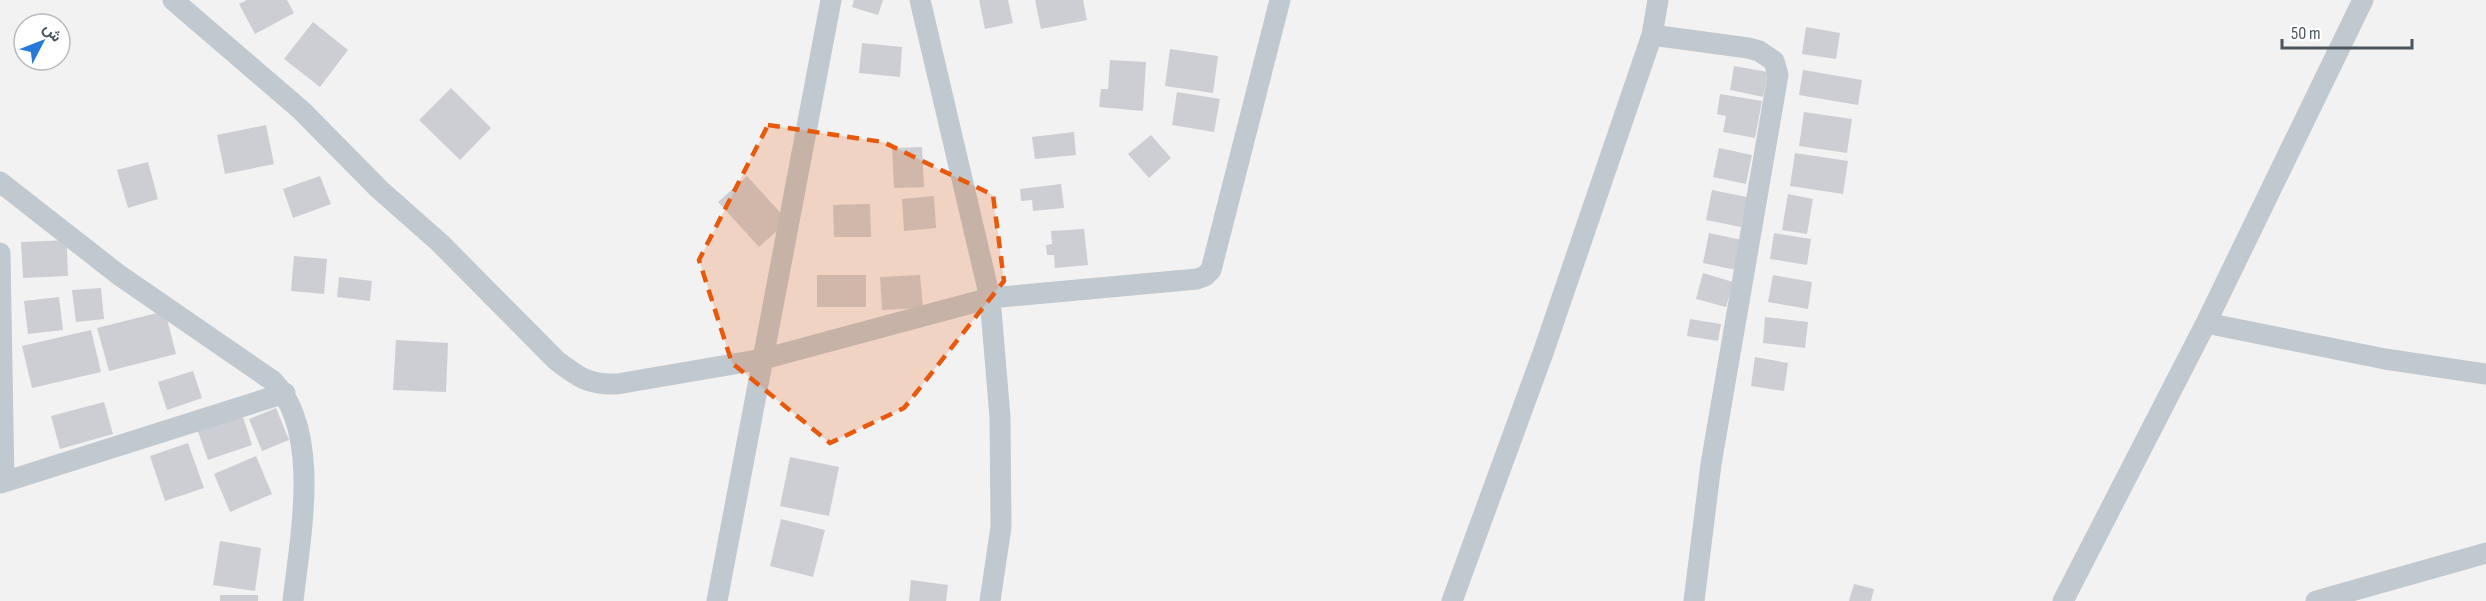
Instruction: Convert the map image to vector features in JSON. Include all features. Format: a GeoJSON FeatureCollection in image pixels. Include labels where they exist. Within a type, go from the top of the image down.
{"type":"FeatureCollection","features":[{"type":"Feature","properties":{"kind":"street"},"geometry":{"type":"LineString","coordinates":[[173,0],[301,110],[379,189],[440,243],[525,332],[576,376],[595,384],[617,384],[763,359],[990,298],[1197,279],[1205,276],[1211,270],[1280,0]]}},
{"type":"Feature","properties":{"kind":"street"},"geometry":{"type":"LineString","coordinates":[[717,601],[831,0]]}},
{"type":"Feature","properties":{"kind":"street"},"geometry":{"type":"LineString","coordinates":[[920,0],[990,298],[1000,417],[1000,527],[990,601]]}},
{"type":"Feature","properties":{"kind":"street"},"geometry":{"type":"LineString","coordinates":[[1452,601],[1543,353],[1652,34],[1658,0]]}},
{"type":"Feature","properties":{"kind":"street"},"geometry":{"type":"LineString","coordinates":[[2063,601],[2206,323],[2363,0]]}},
{"type":"Feature","properties":{"kind":"street"},"geometry":{"type":"LineString","coordinates":[[1652,34],[1759,51],[1774,61],[1778,75],[1711,464],[1694,601]]}},
{"type":"Feature","properties":{"kind":"street"},"geometry":{"type":"LineString","coordinates":[[0,182],[119,275],[273,381],[285,393],[299,429],[304,458],[293,601]]}},
{"type":"Feature","properties":{"kind":"street"},"geometry":{"type":"LineString","coordinates":[[0,253],[2,482],[285,393]]}},
{"type":"Feature","properties":{"kind":"street"},"geometry":{"type":"LineString","coordinates":[[2206,323],[2385,359],[2486,374]]}},
{"type":"Feature","properties":{"kind":"street"},"geometry":{"type":"LineString","coordinates":[[2316,601],[2486,553]]}},
{"type":"Feature","properties":{"kind":"highlighted area"},"geometry":{"type":"Polygon","coordinates":[[[768,125],[883,142],[993,195],[1004,281],[904,408],[830,443],[732,363],[699,260],[768,125]]]}},
{"type":"Feature","properties":{"kind":"building"},"geometry":{"type":"Polygon","coordinates":[[[247,0],[287,0],[294,13],[255,34],[239,4],[247,0]]]}},
{"type":"Feature","properties":{"kind":"building"},"geometry":{"type":"Polygon","coordinates":[[[854,0],[883,0],[878,15],[852,7],[854,0]]]}},
{"type":"Feature","properties":{"kind":"building"},"geometry":{"type":"Polygon","coordinates":[[[979,0],[1008,0],[1013,23],[985,29],[979,0]]]}},
{"type":"Feature","properties":{"kind":"building"},"geometry":{"type":"Polygon","coordinates":[[[1035,0],[1083,0],[1087,20],[1041,29],[1035,0]]]}},
{"type":"Feature","properties":{"kind":"building"},"geometry":{"type":"Polygon","coordinates":[[[313,22],[348,50],[320,87],[284,59],[313,22]]]}},
{"type":"Feature","properties":{"kind":"building"},"geometry":{"type":"Polygon","coordinates":[[[1806,27],[1840,33],[1836,59],[1802,54],[1806,27]]]}},
{"type":"Feature","properties":{"kind":"building"},"geometry":{"type":"Polygon","coordinates":[[[862,43],[902,47],[900,77],[859,73],[862,43]]]}},
{"type":"Feature","properties":{"kind":"building"},"geometry":{"type":"Polygon","coordinates":[[[1170,49],[1218,56],[1213,93],[1165,86],[1170,49]]]}},
{"type":"Feature","properties":{"kind":"building"},"geometry":{"type":"Polygon","coordinates":[[[1110,60],[1146,62],[1143,111],[1099,107],[1101,89],[1108,89],[1110,60]]]}},
{"type":"Feature","properties":{"kind":"building"},"geometry":{"type":"Polygon","coordinates":[[[1734,66],[1768,72],[1763,97],[1730,90],[1734,66]]]}},
{"type":"Feature","properties":{"kind":"building"},"geometry":{"type":"Polygon","coordinates":[[[1803,70],[1862,80],[1858,105],[1799,95],[1803,70]]]}},
{"type":"Feature","properties":{"kind":"building"},"geometry":{"type":"Polygon","coordinates":[[[451,88],[491,128],[460,160],[419,120],[451,88]]]}},
{"type":"Feature","properties":{"kind":"building"},"geometry":{"type":"Polygon","coordinates":[[[1177,92],[1220,99],[1214,132],[1172,125],[1177,92]]]}},
{"type":"Feature","properties":{"kind":"building"},"geometry":{"type":"Polygon","coordinates":[[[1720,94],[1762,101],[1755,138],[1723,132],[1726,116],[1717,114],[1720,94]]]}},
{"type":"Feature","properties":{"kind":"building"},"geometry":{"type":"Polygon","coordinates":[[[1804,112],[1852,119],[1847,153],[1799,146],[1804,112]]]}},
{"type":"Feature","properties":{"kind":"building"},"geometry":{"type":"Polygon","coordinates":[[[266,125],[274,164],[225,174],[217,135],[266,125]]]}},
{"type":"Feature","properties":{"kind":"building"},"geometry":{"type":"Polygon","coordinates":[[[1074,132],[1076,155],[1035,159],[1032,137],[1074,132]]]}},
{"type":"Feature","properties":{"kind":"building"},"geometry":{"type":"Polygon","coordinates":[[[1151,135],[1171,158],[1149,178],[1128,154],[1151,135]]]}},
{"type":"Feature","properties":{"kind":"building"},"geometry":{"type":"Polygon","coordinates":[[[922,147],[924,187],[894,188],[892,148],[922,147]]]}},
{"type":"Feature","properties":{"kind":"building"},"geometry":{"type":"Polygon","coordinates":[[[1719,148],[1752,155],[1746,184],[1713,177],[1719,148]]]}},
{"type":"Feature","properties":{"kind":"building"},"geometry":{"type":"Polygon","coordinates":[[[1795,153],[1848,161],[1843,194],[1790,186],[1795,153]]]}},
{"type":"Feature","properties":{"kind":"building"},"geometry":{"type":"Polygon","coordinates":[[[148,162],[158,199],[128,208],[117,170],[148,162]]]}},
{"type":"Feature","properties":{"kind":"building"},"geometry":{"type":"Polygon","coordinates":[[[320,176],[331,204],[293,218],[283,189],[320,176]]]}},
{"type":"Feature","properties":{"kind":"building"},"geometry":{"type":"Polygon","coordinates":[[[747,176],[788,221],[759,247],[718,202],[747,176]]]}},
{"type":"Feature","properties":{"kind":"building"},"geometry":{"type":"Polygon","coordinates":[[[1061,184],[1064,208],[1033,211],[1032,200],[1021,201],[1020,189],[1061,184]]]}},
{"type":"Feature","properties":{"kind":"building"},"geometry":{"type":"Polygon","coordinates":[[[1712,190],[1747,197],[1741,227],[1706,220],[1712,190]]]}},
{"type":"Feature","properties":{"kind":"building"},"geometry":{"type":"Polygon","coordinates":[[[1788,194],[1813,199],[1807,234],[1782,230],[1788,194]]]}},
{"type":"Feature","properties":{"kind":"building"},"geometry":{"type":"Polygon","coordinates":[[[934,196],[936,228],[904,231],[902,199],[934,196]]]}},
{"type":"Feature","properties":{"kind":"building"},"geometry":{"type":"Polygon","coordinates":[[[870,204],[871,237],[834,237],[833,205],[870,204]]]}},
{"type":"Feature","properties":{"kind":"building"},"geometry":{"type":"Polygon","coordinates":[[[1084,229],[1088,265],[1055,268],[1054,255],[1047,255],[1046,245],[1052,244],[1051,231],[1084,229]]]}},
{"type":"Feature","properties":{"kind":"building"},"geometry":{"type":"Polygon","coordinates":[[[1709,233],[1742,240],[1736,270],[1703,263],[1709,233]]]}},
{"type":"Feature","properties":{"kind":"building"},"geometry":{"type":"Polygon","coordinates":[[[1774,233],[1811,239],[1807,265],[1770,259],[1774,233]]]}},
{"type":"Feature","properties":{"kind":"building"},"geometry":{"type":"Polygon","coordinates":[[[70,240],[74,248],[67,248],[68,276],[23,278],[21,242],[70,240]]]}},
{"type":"Feature","properties":{"kind":"building"},"geometry":{"type":"Polygon","coordinates":[[[294,256],[327,259],[324,294],[291,291],[294,256]]]}},
{"type":"Feature","properties":{"kind":"building"},"geometry":{"type":"Polygon","coordinates":[[[1703,273],[1733,282],[1726,307],[1696,299],[1703,273]]]}},
{"type":"Feature","properties":{"kind":"building"},"geometry":{"type":"Polygon","coordinates":[[[817,275],[866,275],[866,307],[817,307],[817,275]]]}},
{"type":"Feature","properties":{"kind":"building"},"geometry":{"type":"Polygon","coordinates":[[[920,275],[923,308],[882,310],[880,277],[920,275]]]}},
{"type":"Feature","properties":{"kind":"building"},"geometry":{"type":"Polygon","coordinates":[[[1773,275],[1812,282],[1808,309],[1768,302],[1773,275]]]}},
{"type":"Feature","properties":{"kind":"building"},"geometry":{"type":"Polygon","coordinates":[[[339,277],[372,281],[370,301],[337,297],[339,277]]]}},
{"type":"Feature","properties":{"kind":"building"},"geometry":{"type":"Polygon","coordinates":[[[101,288],[104,319],[76,322],[72,290],[101,288]]]}},
{"type":"Feature","properties":{"kind":"building"},"geometry":{"type":"Polygon","coordinates":[[[59,297],[63,330],[28,334],[24,301],[59,297]]]}},
{"type":"Feature","properties":{"kind":"building"},"geometry":{"type":"Polygon","coordinates":[[[165,311],[176,354],[109,371],[97,328],[165,311]]]}},
{"type":"Feature","properties":{"kind":"building"},"geometry":{"type":"Polygon","coordinates":[[[1765,317],[1808,322],[1805,348],[1763,343],[1765,317]]]}},
{"type":"Feature","properties":{"kind":"building"},"geometry":{"type":"Polygon","coordinates":[[[1690,319],[1721,324],[1718,341],[1687,336],[1690,319]]]}},
{"type":"Feature","properties":{"kind":"building"},"geometry":{"type":"Polygon","coordinates":[[[91,330],[101,372],[32,388],[22,346],[91,330]]]}},
{"type":"Feature","properties":{"kind":"building"},"geometry":{"type":"Polygon","coordinates":[[[396,340],[448,343],[446,392],[393,390],[396,340]]]}},
{"type":"Feature","properties":{"kind":"building"},"geometry":{"type":"Polygon","coordinates":[[[1755,357],[1788,363],[1784,391],[1751,386],[1755,357]]]}},
{"type":"Feature","properties":{"kind":"building"},"geometry":{"type":"Polygon","coordinates":[[[193,371],[202,398],[167,410],[158,382],[193,371]]]}},
{"type":"Feature","properties":{"kind":"building"},"geometry":{"type":"Polygon","coordinates":[[[104,402],[113,434],[60,449],[51,416],[104,402]]]}},
{"type":"Feature","properties":{"kind":"building"},"geometry":{"type":"Polygon","coordinates":[[[276,408],[289,440],[262,451],[249,419],[276,408]]]}},
{"type":"Feature","properties":{"kind":"building"},"geometry":{"type":"Polygon","coordinates":[[[241,411],[252,445],[208,460],[196,426],[241,411]]]}},
{"type":"Feature","properties":{"kind":"building"},"geometry":{"type":"Polygon","coordinates":[[[188,443],[204,488],[165,501],[150,456],[188,443]]]}},
{"type":"Feature","properties":{"kind":"building"},"geometry":{"type":"Polygon","coordinates":[[[256,456],[272,494],[230,512],[214,474],[256,456]]]}},
{"type":"Feature","properties":{"kind":"building"},"geometry":{"type":"Polygon","coordinates":[[[790,457],[839,467],[829,516],[780,506],[790,457]]]}},
{"type":"Feature","properties":{"kind":"building"},"geometry":{"type":"Polygon","coordinates":[[[781,519],[825,530],[813,577],[770,566],[781,519]]]}},
{"type":"Feature","properties":{"kind":"building"},"geometry":{"type":"Polygon","coordinates":[[[220,541],[261,548],[255,591],[213,585],[220,541]]]}},
{"type":"Feature","properties":{"kind":"building"},"geometry":{"type":"Polygon","coordinates":[[[911,580],[948,585],[946,601],[909,601],[911,580]]]}},
{"type":"Feature","properties":{"kind":"building"},"geometry":{"type":"Polygon","coordinates":[[[1854,584],[1874,589],[1871,601],[1849,601],[1854,584]]]}},
{"type":"Feature","properties":{"kind":"building"},"geometry":{"type":"Polygon","coordinates":[[[220,595],[258,595],[258,601],[220,601],[220,595]]]}}]}
